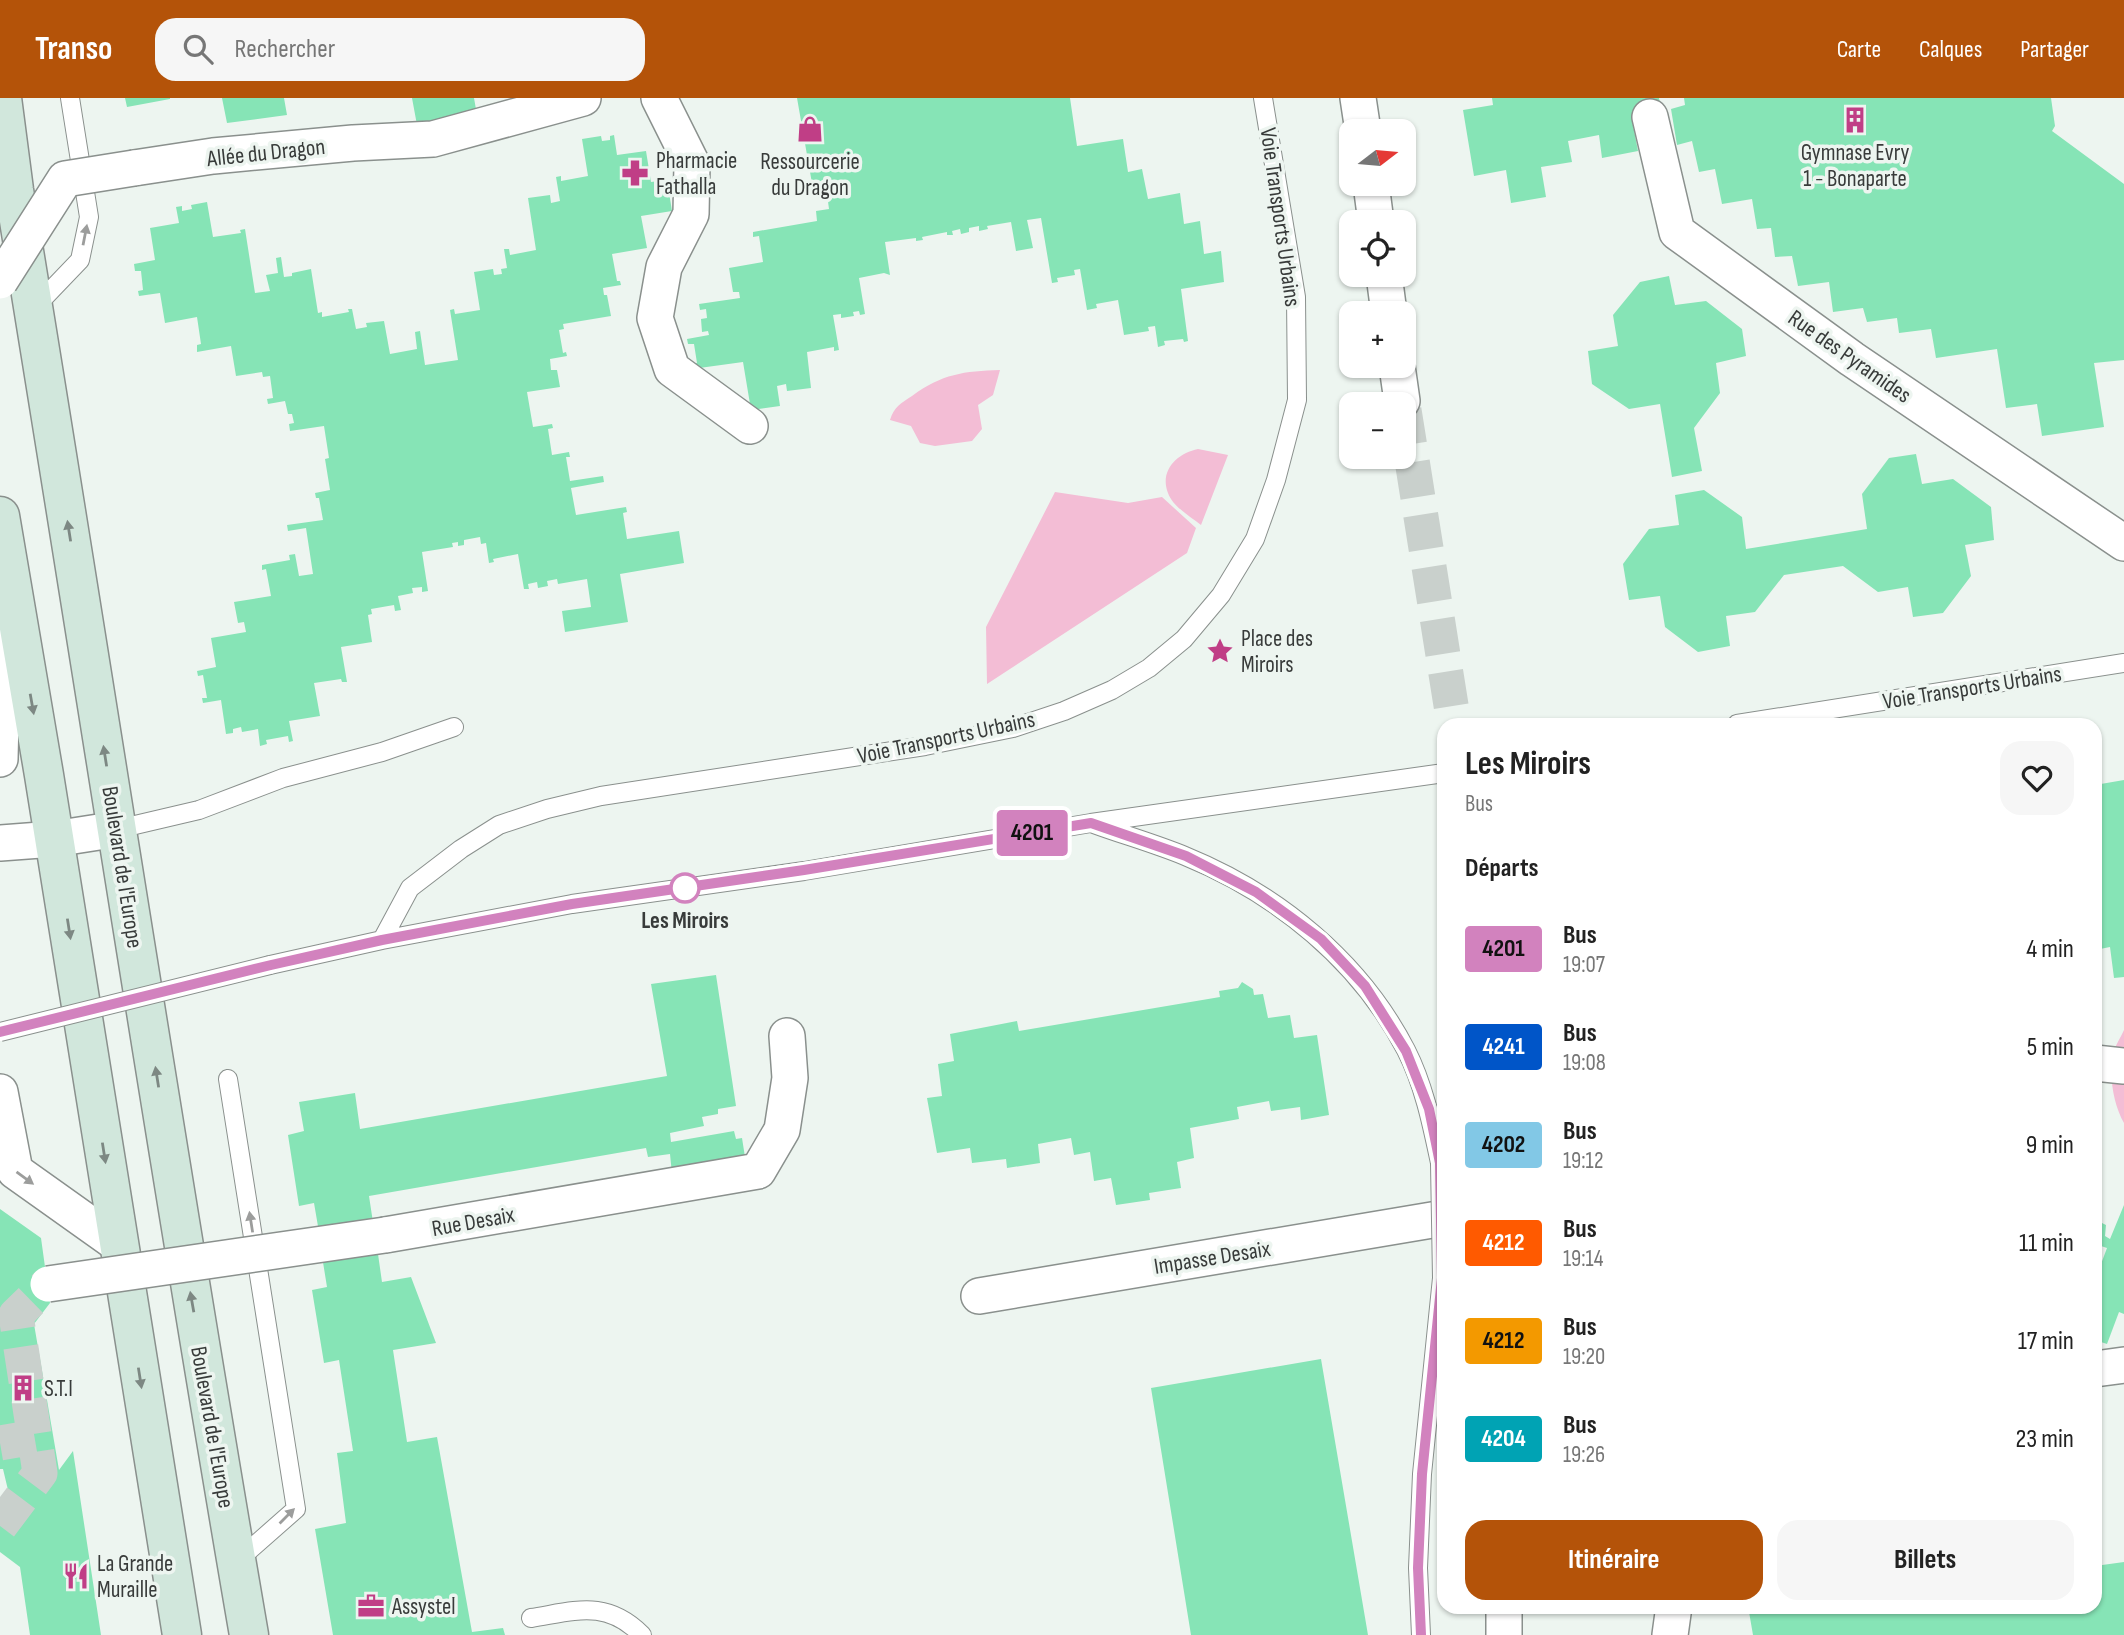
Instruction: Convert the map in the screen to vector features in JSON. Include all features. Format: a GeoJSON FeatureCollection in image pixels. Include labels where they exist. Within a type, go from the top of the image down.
{"type":"FeatureCollection","features":[{"type":"Feature","properties":{"kind":"main road","name":"Boulevard de l'Europe"},"geometry":{"type":"LineString","coordinates":[[2,98],[191,1297],[249,1635]]}},
{"type":"Feature","properties":{"kind":"main road"},"geometry":{"type":"LineString","coordinates":[[3,533],[182,1635]]}},
{"type":"Feature","properties":{"kind":"street","name":"Allée du Dragon"},"geometry":{"type":"LineString","coordinates":[[0,281],[65,179],[202,153],[433,139],[536,105],[583,98]]}},
{"type":"Feature","properties":{"kind":"street"},"geometry":{"type":"LineString","coordinates":[[659,98],[692,164],[691,214],[664,267],[655,318],[672,369],[750,426]]}},
{"type":"Feature","properties":{"kind":"street"},"geometry":{"type":"LineString","coordinates":[[1358,98],[1361,119]]}},
{"type":"Feature","properties":{"kind":"street","name":"Rue des Pyramides"},"geometry":{"type":"LineString","coordinates":[[1650,117],[1677,232],[1852,359],[2124,543]]}},
{"type":"Feature","properties":{"kind":"street"},"geometry":{"type":"LineString","coordinates":[[0,759],[3,533]]}},
{"type":"Feature","properties":{"kind":"street"},"geometry":{"type":"LineString","coordinates":[[0,843],[54,839],[118,829]]}},
{"type":"Feature","properties":{"kind":"street","name":"Rue Desaix"},"geometry":{"type":"LineString","coordinates":[[48,1284],[385,1235],[758,1171],[782,1130],[790,1078],[787,1036]]}},
{"type":"Feature","properties":{"kind":"street"},"geometry":{"type":"LineString","coordinates":[[2102,1064],[2124,1066]]}},
{"type":"Feature","properties":{"kind":"street"},"geometry":{"type":"LineString","coordinates":[[2,1108],[15,1171],[119,1245]]}},
{"type":"Feature","properties":{"kind":"street","name":"Impasse Desaix"},"geometry":{"type":"LineString","coordinates":[[979,1296],[1437,1219]]}},
{"type":"Feature","properties":{"kind":"street"},"geometry":{"type":"LineString","coordinates":[[2102,1368],[2124,1365]]}},
{"type":"Feature","properties":{"kind":"street"},"geometry":{"type":"LineString","coordinates":[[1504,1614],[1504,1635]]}},
{"type":"Feature","properties":{"kind":"street"},"geometry":{"type":"LineString","coordinates":[[1670,1635],[1673,1614]]}},
{"type":"Feature","properties":{"kind":"lane"},"geometry":{"type":"LineString","coordinates":[[34,308],[80,260],[89,217],[70,98]]}},
{"type":"Feature","properties":{"kind":"lane","name":"Voie Transports Urbains"},"geometry":{"type":"LineString","coordinates":[[382,940],[410,888],[461,849],[499,825],[547,809],[601,796],[925,746],[1013,727],[1065,711],[1112,690],[1149,668],[1184,639],[1221,595],[1255,539],[1276,480],[1297,400],[1296,297],[1263,98]]}},
{"type":"Feature","properties":{"kind":"lane","name":"Voie Transports Urbains"},"geometry":{"type":"LineString","coordinates":[[1775,718],[2124,663]]}},
{"type":"Feature","properties":{"kind":"lane"},"geometry":{"type":"LineString","coordinates":[[118,829],[199,810],[283,778],[382,752],[454,727]]}},
{"type":"Feature","properties":{"kind":"lane"},"geometry":{"type":"LineString","coordinates":[[0,1032],[382,940],[572,904],[804,870],[1091,823],[1437,774]]}},
{"type":"Feature","properties":{"kind":"lane"},"geometry":{"type":"LineString","coordinates":[[1091,823],[1186,856],[1256,892],[1321,939],[1365,986],[1406,1051],[1429,1109],[1437,1148]]}},
{"type":"Feature","properties":{"kind":"lane"},"geometry":{"type":"LineString","coordinates":[[228,1079],[296,1509],[236,1561]]}},
{"type":"Feature","properties":{"kind":"lane"},"geometry":{"type":"LineString","coordinates":[[1421,1635],[1418,1568],[1422,1474],[1437,1327]]}},
{"type":"Feature","properties":{"kind":"lane"},"geometry":{"type":"LineString","coordinates":[[531,1618],[591,1608],[627,1620],[642,1635]]}},
{"type":"Feature","properties":{"kind":"shaded area"},"geometry":{"type":"Polygon","coordinates":[[[1000,370],[993,395],[978,405],[982,429],[972,441],[935,446],[920,443],[911,426],[890,420],[901,403],[944,378],[975,371],[1000,370]]]}},
{"type":"Feature","properties":{"kind":"shaded area"},"geometry":{"type":"Polygon","coordinates":[[[1198,449],[1228,455],[1201,525],[1174,503],[1166,485],[1168,470],[1172,464],[1184,454],[1198,449]]]}},
{"type":"Feature","properties":{"kind":"shaded area"},"geometry":{"type":"Polygon","coordinates":[[[1055,492],[1128,503],[1162,497],[1196,528],[1187,553],[987,684],[986,627],[1055,492]]]}},
{"type":"Feature","properties":{"kind":"shaded area"},"geometry":{"type":"Polygon","coordinates":[[[2124,1030],[2124,1123],[2114,1098],[2111,1069],[2114,1051],[2124,1030]]]}},
{"type":"Feature","properties":{"kind":"building"},"geometry":{"type":"Polygon","coordinates":[[[125,98],[170,98],[170,99],[127,107],[125,98]]]}},
{"type":"Feature","properties":{"kind":"building"},"geometry":{"type":"Polygon","coordinates":[[[222,98],[284,98],[287,115],[227,123],[222,98]]]}},
{"type":"Feature","properties":{"kind":"building"},"geometry":{"type":"Polygon","coordinates":[[[412,98],[474,98],[477,115],[417,125],[412,98]]]}},
{"type":"Feature","properties":{"kind":"building"},"geometry":{"type":"Polygon","coordinates":[[[797,98],[1070,98],[1077,146],[1123,139],[1128,172],[1142,169],[1148,199],[1180,193],[1184,224],[1200,221],[1204,254],[1221,251],[1224,282],[1181,289],[1188,341],[1164,341],[1165,345],[1158,347],[1155,326],[1148,327],[1149,331],[1124,335],[1118,300],[1096,304],[1097,308],[1087,310],[1080,269],[1074,270],[1075,275],[1057,278],[1058,282],[1052,283],[1041,218],[1027,220],[1033,248],[1016,251],[1011,222],[987,226],[988,229],[979,231],[979,226],[969,228],[969,232],[961,234],[960,229],[952,231],[953,235],[947,235],[947,232],[922,237],[923,240],[916,241],[916,238],[885,242],[890,275],[884,273],[859,278],[865,314],[853,312],[854,316],[841,318],[841,314],[833,315],[839,350],[834,351],[834,347],[807,352],[811,388],[787,391],[786,384],[777,386],[780,406],[751,410],[743,362],[692,369],[691,364],[697,363],[694,344],[688,344],[687,339],[709,335],[708,331],[702,332],[701,319],[707,318],[706,309],[700,310],[699,304],[740,298],[739,292],[733,292],[729,268],[763,262],[759,236],[753,237],[753,232],[817,221],[816,211],[829,209],[826,187],[813,189],[797,98]]]}},
{"type":"Feature","properties":{"kind":"building"},"geometry":{"type":"Polygon","coordinates":[[[1492,98],[1659,98],[1662,115],[1632,120],[1638,151],[1602,158],[1599,135],[1568,141],[1572,162],[1541,167],[1546,197],[1511,203],[1506,170],[1474,176],[1463,110],[1493,105],[1492,98]]]}},
{"type":"Feature","properties":{"kind":"building"},"geometry":{"type":"Polygon","coordinates":[[[1684,98],[2051,98],[2055,126],[2052,131],[2124,184],[2124,360],[2094,363],[2104,427],[2042,436],[2037,404],[2006,408],[1997,349],[1936,358],[1931,329],[1899,333],[1897,318],[1867,322],[1863,308],[1833,312],[1829,282],[1798,286],[1792,256],[1775,257],[1771,228],[1757,229],[1752,199],[1722,204],[1715,169],[1699,172],[1692,141],[1677,145],[1671,109],[1685,105],[1684,98]]]}},
{"type":"Feature","properties":{"kind":"building"},"geometry":{"type":"Polygon","coordinates":[[[614,135],[617,155],[646,151],[651,182],[667,180],[672,211],[641,216],[647,248],[612,254],[617,281],[620,281],[621,285],[603,288],[611,316],[563,324],[564,329],[559,330],[563,353],[566,352],[567,356],[550,359],[551,370],[557,370],[560,387],[527,392],[533,427],[552,424],[553,428],[548,429],[552,455],[569,452],[570,457],[566,457],[570,481],[603,476],[604,482],[571,488],[576,515],[626,507],[627,512],[623,513],[627,539],[679,531],[684,563],[620,574],[628,622],[565,632],[562,611],[591,607],[587,579],[558,584],[557,579],[547,581],[548,586],[538,588],[537,582],[528,584],[529,589],[524,589],[518,554],[493,559],[494,562],[489,563],[486,543],[481,544],[480,537],[464,540],[464,545],[452,543],[453,547],[422,552],[428,591],[422,592],[422,587],[412,588],[413,593],[398,596],[401,610],[395,611],[394,605],[371,609],[372,614],[368,615],[372,642],[341,647],[347,682],[342,682],[341,679],[314,683],[320,716],[289,721],[293,741],[289,742],[288,736],[266,740],[267,744],[260,746],[258,729],[242,732],[241,727],[226,734],[221,700],[203,703],[202,698],[207,698],[203,675],[198,676],[197,671],[216,667],[211,638],[246,632],[244,622],[238,623],[234,602],[271,596],[266,569],[262,570],[262,565],[290,560],[289,555],[295,554],[299,576],[313,574],[306,528],[288,531],[287,525],[323,520],[319,498],[316,498],[315,493],[330,490],[325,459],[329,458],[324,426],[290,431],[289,424],[294,423],[292,414],[288,414],[285,401],[268,404],[267,399],[273,398],[270,376],[263,377],[262,372],[236,376],[231,346],[197,352],[197,345],[201,344],[197,317],[165,323],[160,293],[139,296],[138,291],[143,290],[141,271],[135,271],[134,264],[155,260],[150,228],[179,223],[176,207],[182,206],[182,211],[192,209],[191,205],[207,202],[213,237],[241,233],[240,230],[245,229],[255,293],[270,291],[266,275],[278,273],[276,258],[281,257],[284,277],[311,269],[318,313],[322,312],[322,317],[349,312],[348,309],[352,309],[356,329],[367,327],[366,323],[384,321],[390,354],[417,349],[415,332],[420,331],[425,365],[458,360],[450,310],[454,309],[455,314],[480,310],[474,272],[493,269],[494,275],[502,274],[501,269],[507,268],[504,249],[509,249],[510,255],[536,250],[528,198],[550,195],[551,203],[560,201],[556,177],[561,176],[561,181],[588,176],[582,139],[601,136],[602,141],[610,140],[610,136],[614,135]]]}},
{"type":"Feature","properties":{"kind":"building"},"geometry":{"type":"Polygon","coordinates":[[[1669,276],[1675,305],[1706,301],[1742,329],[1746,356],[1716,363],[1720,393],[1694,428],[1702,471],[1672,477],[1660,404],[1629,409],[1592,384],[1588,351],[1618,346],[1613,315],[1640,282],[1669,276]]]}},
{"type":"Feature","properties":{"kind":"building"},"geometry":{"type":"Polygon","coordinates":[[[1916,454],[1922,484],[1953,479],[1991,507],[1994,540],[1965,545],[1971,576],[1943,613],[1913,617],[1908,587],[1878,592],[1843,566],[1784,575],[1755,612],[1726,616],[1730,646],[1698,652],[1665,627],[1660,596],[1629,600],[1623,564],[1649,529],[1679,525],[1675,495],[1704,490],[1742,517],[1746,549],[1867,529],[1862,494],[1889,458],[1916,454]]]}},
{"type":"Feature","properties":{"kind":"building"},"geometry":{"type":"Polygon","coordinates":[[[2124,780],[2124,977],[2114,978],[2110,947],[2102,949],[2102,784],[2124,780]]]}},
{"type":"Feature","properties":{"kind":"building"},"geometry":{"type":"Polygon","coordinates":[[[716,975],[736,1106],[718,1109],[718,1114],[702,1117],[704,1126],[670,1133],[671,1142],[734,1131],[736,1139],[742,1138],[745,1157],[672,1174],[670,1154],[648,1157],[646,1148],[369,1196],[374,1229],[320,1238],[314,1203],[299,1206],[288,1135],[304,1131],[299,1102],[355,1093],[360,1129],[667,1076],[651,984],[716,975]]]}},
{"type":"Feature","properties":{"kind":"building"},"geometry":{"type":"Polygon","coordinates":[[[1242,982],[1253,989],[1254,995],[1263,994],[1268,1018],[1290,1015],[1294,1038],[1317,1035],[1329,1115],[1301,1120],[1300,1107],[1271,1111],[1269,1101],[1237,1107],[1239,1119],[1190,1128],[1194,1158],[1177,1162],[1181,1188],[1149,1193],[1150,1200],[1116,1205],[1111,1178],[1094,1181],[1090,1152],[1074,1155],[1071,1138],[1038,1144],[1040,1163],[1007,1168],[1006,1159],[972,1163],[970,1148],[937,1153],[927,1098],[942,1096],[938,1064],[954,1061],[950,1034],[1017,1021],[1019,1031],[1220,997],[1219,991],[1238,988],[1242,982]]]}},
{"type":"Feature","properties":{"kind":"building"},"geometry":{"type":"Polygon","coordinates":[[[2124,1205],[2124,1314],[2119,1312],[2107,1344],[2102,1342],[2102,1261],[2107,1248],[2102,1246],[2102,1223],[2106,1225],[2105,1236],[2110,1239],[2124,1205]]]}},
{"type":"Feature","properties":{"kind":"building","name":"S.T.I"},"geometry":{"type":"Polygon","coordinates":[[[0,1209],[41,1238],[50,1303],[34,1324],[59,1470],[73,1451],[101,1635],[30,1635],[20,1567],[0,1552],[0,1501],[8,1490],[3,1469],[0,1469],[0,1209]]]}},
{"type":"Feature","properties":{"kind":"building"},"geometry":{"type":"Polygon","coordinates":[[[377,1247],[382,1282],[411,1277],[436,1343],[393,1350],[407,1442],[437,1437],[472,1632],[503,1628],[505,1635],[333,1635],[315,1529],[346,1523],[337,1453],[353,1451],[339,1360],[324,1363],[312,1290],[327,1287],[322,1256],[377,1247]]]}},
{"type":"Feature","properties":{"kind":"building"},"geometry":{"type":"Polygon","coordinates":[[[1321,1359],[1368,1635],[1191,1635],[1151,1388],[1321,1359]]]}},
{"type":"Feature","properties":{"kind":"building"},"geometry":{"type":"Polygon","coordinates":[[[2124,1562],[2124,1635],[1753,1635],[1749,1614],[2102,1614],[2102,1565],[2124,1562]]]}},
{"type":"Feature","properties":{"kind":"tunnel"},"geometry":{"type":"LineString","coordinates":[[1413,469],[1453,718]]}},
{"type":"Feature","properties":{"kind":"tunnel"},"geometry":{"type":"LineString","coordinates":[[0,1526],[40,1473],[16,1315],[48,1284]]}},
{"type":"Feature","properties":{"kind":"tunnel"},"geometry":{"type":"LineString","coordinates":[[0,1443],[35,1437]]}},
{"type":"Feature","properties":{"kind":"bus line","name":"4201"},"geometry":{"type":"LineString","coordinates":[[0,1032],[382,940],[572,904],[804,870],[1091,823],[1186,856],[1256,892],[1321,939],[1365,986],[1406,1051],[1429,1109],[1437,1148]]}},
{"type":"Feature","properties":{"kind":"bus line","name":"4201"},"geometry":{"type":"LineString","coordinates":[[1421,1635],[1418,1568],[1422,1474],[1437,1327]]}},
{"type":"Feature","properties":{"kind":"place","name":"Gymnase Evry 1 - Bonaparte"},"geometry":{"type":"Point","coordinates":[1855,120]}},
{"type":"Feature","properties":{"kind":"place","name":"Ressourcerie du Dragon"},"geometry":{"type":"Point","coordinates":[810,129]}},
{"type":"Feature","properties":{"kind":"place","name":"Pharmacie Fathalla"},"geometry":{"type":"Point","coordinates":[635,173]}},
{"type":"Feature","properties":{"kind":"place","name":"Place des Miroirs"},"geometry":{"type":"Point","coordinates":[1220,651]}},
{"type":"Feature","properties":{"kind":"place","name":"Les Miroirs"},"geometry":{"type":"Point","coordinates":[685,888]}},
{"type":"Feature","properties":{"kind":"place","name":"S.T.I"},"geometry":{"type":"Point","coordinates":[23,1388]}},
{"type":"Feature","properties":{"kind":"place","name":"La Grande Muraille"},"geometry":{"type":"Point","coordinates":[76,1576]}},
{"type":"Feature","properties":{"kind":"place","name":"Assystel"},"geometry":{"type":"Point","coordinates":[371,1606]}}]}
